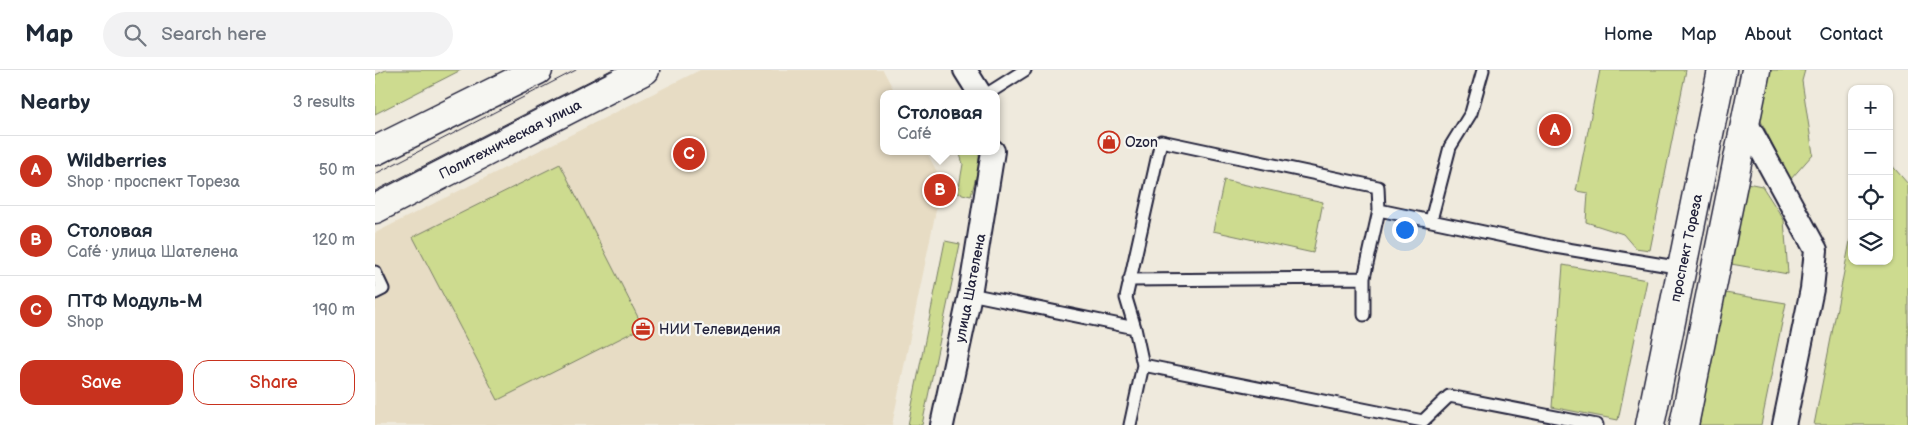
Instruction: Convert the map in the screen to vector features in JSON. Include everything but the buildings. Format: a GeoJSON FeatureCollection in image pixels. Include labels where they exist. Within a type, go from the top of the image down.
{"type":"FeatureCollection","features":[{"type":"Feature","properties":{"kind":"main road"},"geometry":{"type":"LineString","coordinates":[[375,151],[538,70]]}},
{"type":"Feature","properties":{"kind":"main road","name":"Политехническая улица"},"geometry":{"type":"LineString","coordinates":[[375,209],[645,70]]}},
{"type":"Feature","properties":{"kind":"main road","name":"проспект Тореза"},"geometry":{"type":"LineString","coordinates":[[1650,425],[1722,70]]}},
{"type":"Feature","properties":{"kind":"main road"},"geometry":{"type":"LineString","coordinates":[[1684,425],[1756,70]]}},
{"type":"Feature","properties":{"kind":"street"},"geometry":{"type":"LineString","coordinates":[[965,70],[978,90]]}},
{"type":"Feature","properties":{"kind":"street"},"geometry":{"type":"LineString","coordinates":[[1746,122],[1816,250],[1812,289],[1783,425]]}},
{"type":"Feature","properties":{"kind":"street","name":"улица Шателена"},"geometry":{"type":"LineString","coordinates":[[942,425],[970,294],[992,155]]}},
{"type":"Feature","properties":{"kind":"lane"},"geometry":{"type":"LineString","coordinates":[[993,90],[1025,70]]}},
{"type":"Feature","properties":{"kind":"lane"},"geometry":{"type":"LineString","coordinates":[[1431,220],[1450,147],[1471,113],[1483,70]]}},
{"type":"Feature","properties":{"kind":"lane"},"geometry":{"type":"LineString","coordinates":[[1130,425],[1143,365],[1126,298],[1161,141],[1378,187],[1379,210],[1363,278],[1364,315]]}},
{"type":"Feature","properties":{"kind":"lane"},"geometry":{"type":"LineString","coordinates":[[1379,210],[1555,247],[1656,262],[1682,268]]}},
{"type":"Feature","properties":{"kind":"lane"},"geometry":{"type":"LineString","coordinates":[[375,272],[383,288],[375,293]]}},
{"type":"Feature","properties":{"kind":"lane"},"geometry":{"type":"LineString","coordinates":[[1129,280],[1363,278]]}},
{"type":"Feature","properties":{"kind":"lane"},"geometry":{"type":"LineString","coordinates":[[970,294],[1135,328]]}},
{"type":"Feature","properties":{"kind":"lane"},"geometry":{"type":"LineString","coordinates":[[1143,365],[1422,423],[1449,396],[1597,425]]}},
{"type":"Feature","properties":{"kind":"shaded area","name":"НИИ Телевидения"},"geometry":{"type":"Polygon","coordinates":[[[700,70],[883,70],[894,90],[880,90],[880,155],[928,155],[942,181],[892,425],[375,425],[375,233],[700,70]]]}},
{"type":"Feature","properties":{"kind":"green space"},"geometry":{"type":"Polygon","coordinates":[[[386,70],[461,70],[375,114],[375,75],[386,70]]]}},
{"type":"Feature","properties":{"kind":"green space"},"geometry":{"type":"Polygon","coordinates":[[[1600,70],[1686,70],[1650,250],[1635,248],[1623,234],[1586,222],[1588,193],[1576,191],[1600,70]]]}},
{"type":"Feature","properties":{"kind":"green space"},"geometry":{"type":"Polygon","coordinates":[[[1770,70],[1805,70],[1802,81],[1813,154],[1790,180],[1760,119],[1770,70]]]}},
{"type":"Feature","properties":{"kind":"green space"},"geometry":{"type":"Polygon","coordinates":[[[960,155],[979,155],[979,165],[971,196],[958,193],[963,164],[960,155]]]}},
{"type":"Feature","properties":{"kind":"green space"},"geometry":{"type":"Polygon","coordinates":[[[560,164],[643,327],[498,400],[413,237],[560,164]]]}},
{"type":"Feature","properties":{"kind":"green space"},"geometry":{"type":"Polygon","coordinates":[[[1893,167],[1908,184],[1908,425],[1814,425],[1848,251],[1848,265],[1893,265],[1893,167]]]}},
{"type":"Feature","properties":{"kind":"green space"},"geometry":{"type":"Polygon","coordinates":[[[1224,180],[1323,202],[1313,253],[1213,231],[1224,180]]]}},
{"type":"Feature","properties":{"kind":"green space"},"geometry":{"type":"Polygon","coordinates":[[[1747,183],[1762,186],[1784,220],[1788,274],[1731,264],[1747,183]]]}},
{"type":"Feature","properties":{"kind":"green space"},"geometry":{"type":"Polygon","coordinates":[[[945,241],[960,244],[922,425],[908,425],[945,241]]]}},
{"type":"Feature","properties":{"kind":"green space"},"geometry":{"type":"Polygon","coordinates":[[[1563,265],[1647,280],[1618,420],[1552,407],[1563,265]]]}},
{"type":"Feature","properties":{"kind":"green space"},"geometry":{"type":"Polygon","coordinates":[[[1725,293],[1786,303],[1761,425],[1699,425],[1725,293]]]}},
{"type":"Feature","properties":{"kind":"tram line"},"geometry":{"type":"LineString","coordinates":[[375,174],[576,70]]}},
{"type":"Feature","properties":{"kind":"tram line"},"geometry":{"type":"LineString","coordinates":[[375,191],[611,70]]}},
{"type":"Feature","properties":{"kind":"place","name":"Wildberries"},"geometry":{"type":"Point","coordinates":[1555,130]}},
{"type":"Feature","properties":{"kind":"place","name":"Ozon"},"geometry":{"type":"Point","coordinates":[1109,142]}},
{"type":"Feature","properties":{"kind":"place","name":"ПТФ Модуль-М"},"geometry":{"type":"Point","coordinates":[689,154]}},
{"type":"Feature","properties":{"kind":"place","name":"Столовая"},"geometry":{"type":"Point","coordinates":[940,190]}},
{"type":"Feature","properties":{"kind":"place","name":"НИИ Телевидения"},"geometry":{"type":"Point","coordinates":[643,329]}}]}
